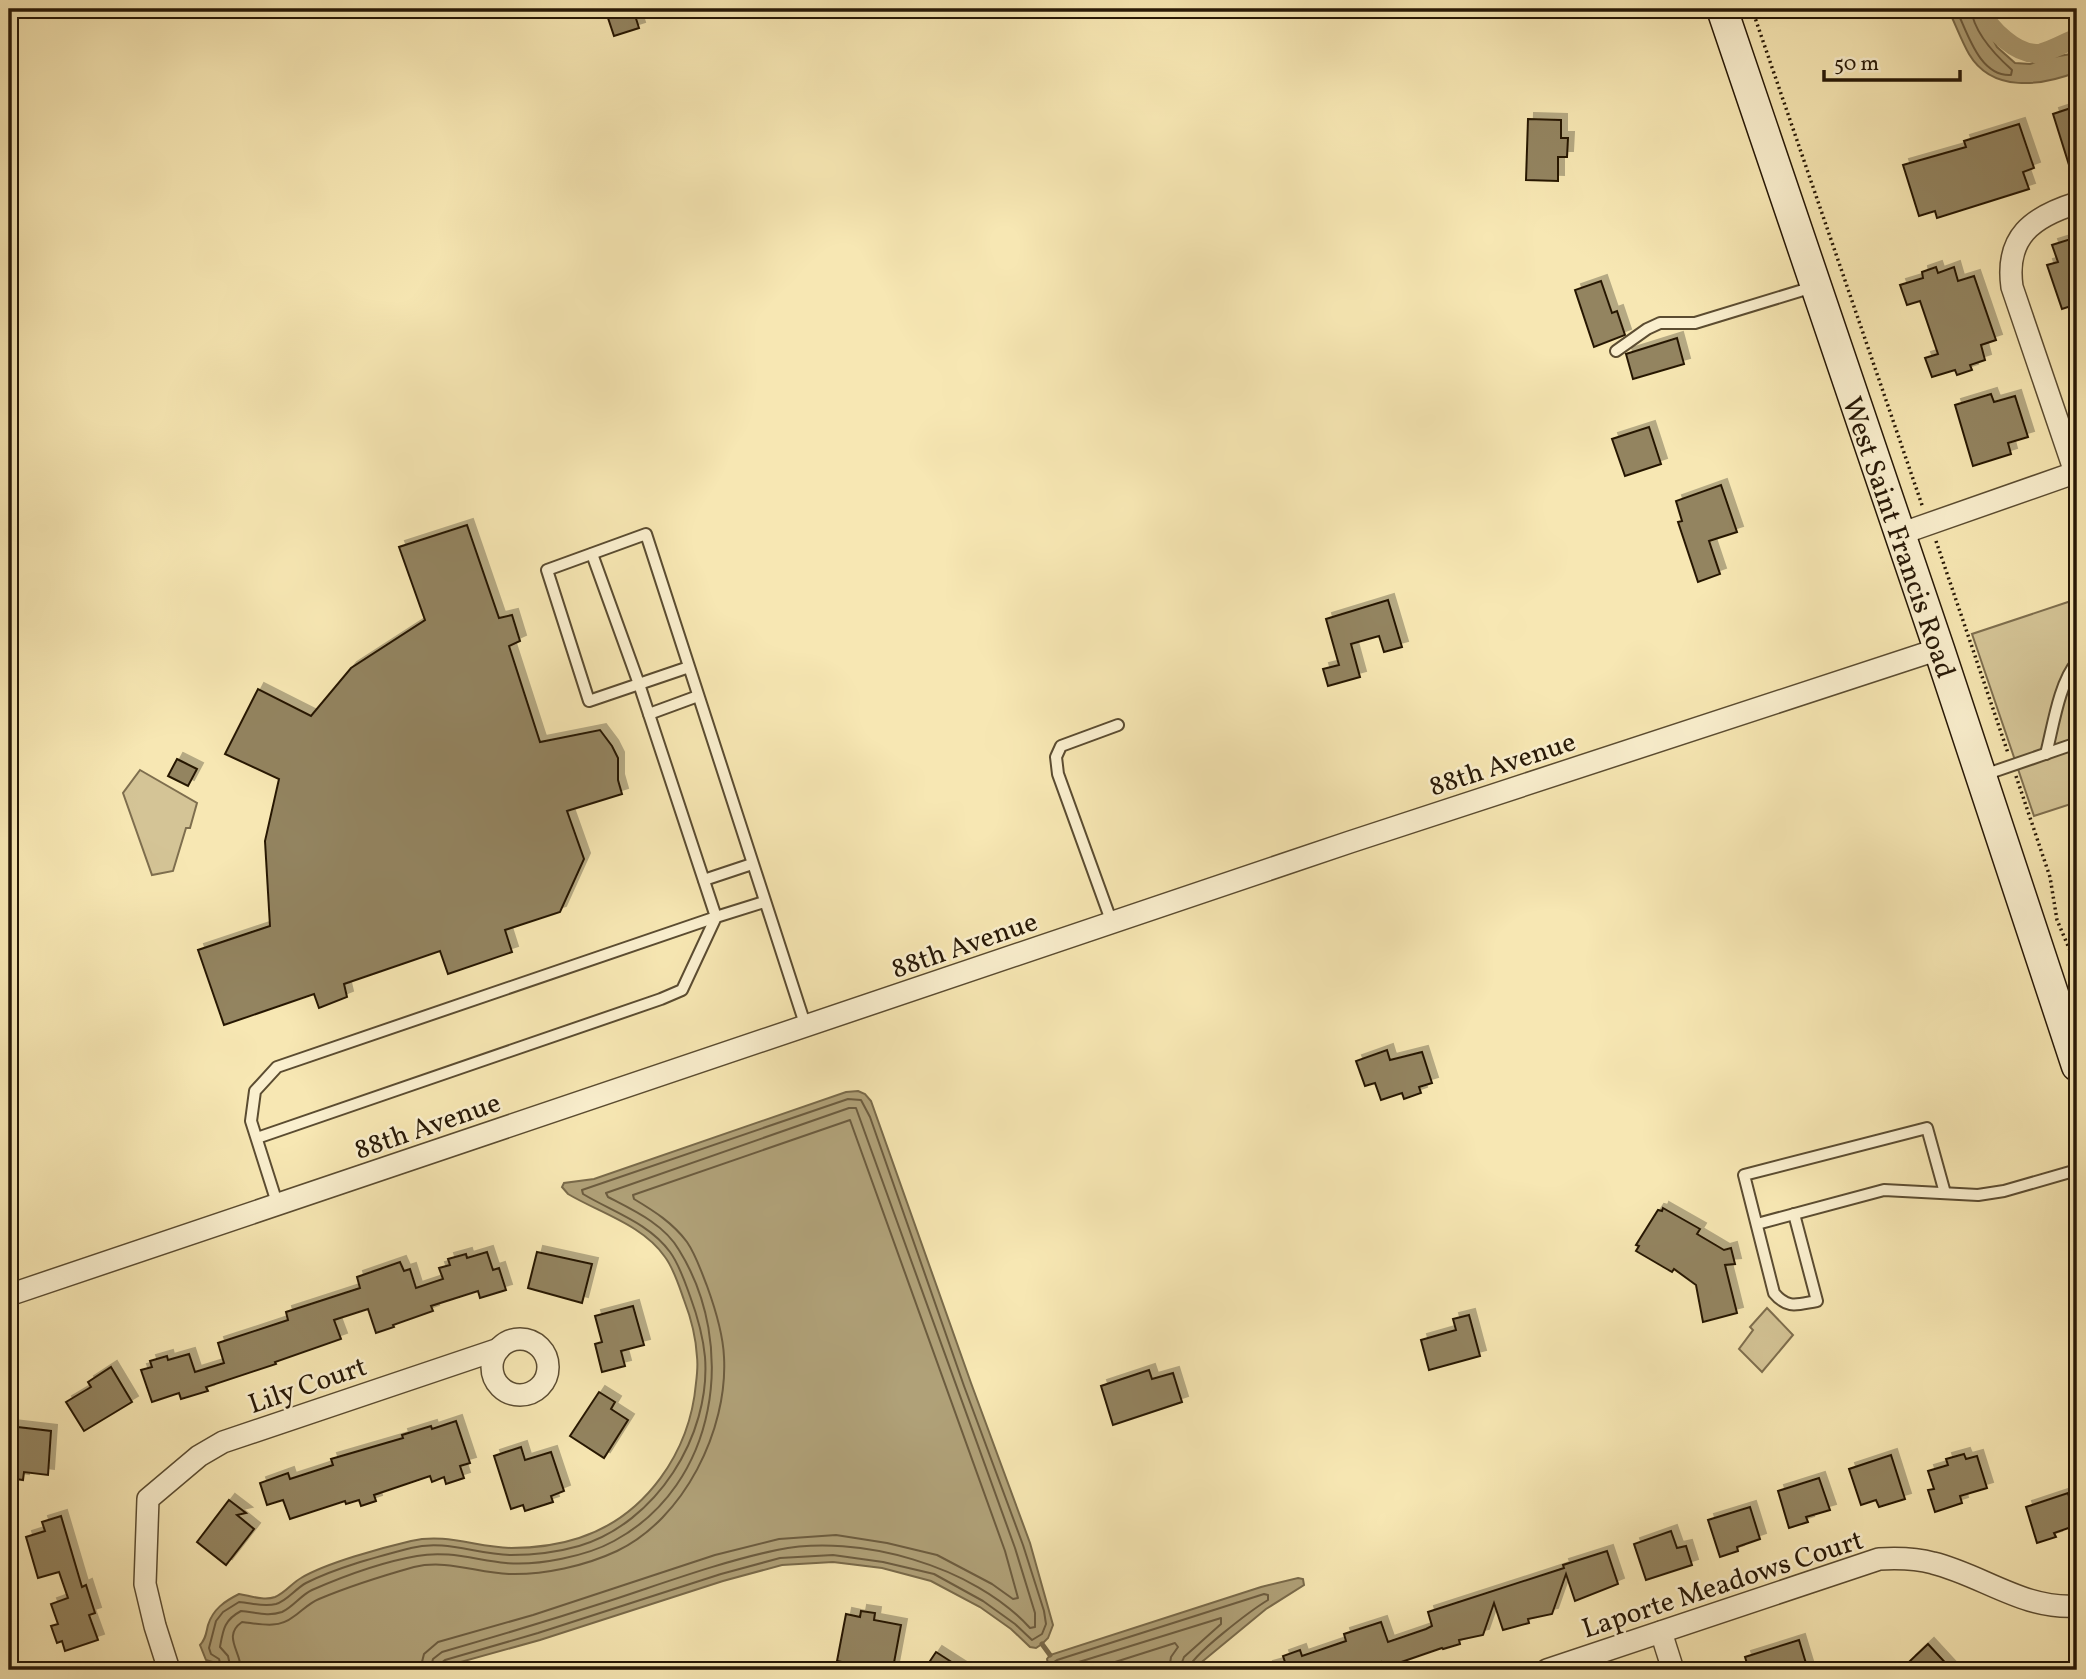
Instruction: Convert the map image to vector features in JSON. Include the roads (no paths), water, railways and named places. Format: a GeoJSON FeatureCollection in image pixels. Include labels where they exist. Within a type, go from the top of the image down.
{"type":"FeatureCollection","features":[{"type":"Feature","properties":{"kind":"street","name":"West Saint Francis Road"},"geometry":{"type":"LineString","coordinates":[[1722,9],[2077,1066]]}},
{"type":"Feature","properties":{"kind":"street"},"geometry":{"type":"LineString","coordinates":[[1900,534],[2076,472],[2012,288],[2009,270],[2017,239],[2029,227],[2060,208],[2077,203]]}},
{"type":"Feature","properties":{"kind":"street","name":"88th Avenue"},"geometry":{"type":"LineString","coordinates":[[9,1295],[1363,838],[1939,649]]}},
{"type":"Feature","properties":{"kind":"street","name":"Lily Court"},"geometry":{"type":"LineString","coordinates":[[169,1670],[145,1584],[148,1499],[199,1456],[223,1442],[499,1349]]}},
{"type":"Feature","properties":{"kind":"street","name":"Laporte Meadows Court"},"geometry":{"type":"LineString","coordinates":[[1546,1670],[1859,1564],[1894,1558],[1934,1563],[2043,1605],[2077,1606]]}},
{"type":"Feature","properties":{"kind":"street"},"geometry":{"type":"LineString","coordinates":[[1661,1632],[1673,1670]]}},
{"type":"Feature","properties":{"kind":"lane"},"geometry":{"type":"LineString","coordinates":[[1616,351],[1660,323],[1695,323],[1815,287]]}},
{"type":"Feature","properties":{"kind":"lane"},"geometry":{"type":"LineString","coordinates":[[689,667],[589,701],[547,570],[646,534],[806,1027]]}},
{"type":"Feature","properties":{"kind":"lane"},"geometry":{"type":"LineString","coordinates":[[257,1138],[682,990],[716,917],[639,684],[592,554]]}},
{"type":"Feature","properties":{"kind":"lane"},"geometry":{"type":"LineString","coordinates":[[2046,754],[2065,684],[2077,662]]}},
{"type":"Feature","properties":{"kind":"lane"},"geometry":{"type":"LineString","coordinates":[[649,714],[698,696]]}},
{"type":"Feature","properties":{"kind":"lane"},"geometry":{"type":"LineString","coordinates":[[1112,923],[1058,774],[1056,757],[1061,746],[1118,725]]}},
{"type":"Feature","properties":{"kind":"lane"},"geometry":{"type":"LineString","coordinates":[[1981,776],[2077,743]]}},
{"type":"Feature","properties":{"kind":"lane"},"geometry":{"type":"LineString","coordinates":[[704,880],[752,864]]}},
{"type":"Feature","properties":{"kind":"lane"},"geometry":{"type":"LineString","coordinates":[[278,1206],[251,1121],[255,1091],[277,1067],[764,902]]}},
{"type":"Feature","properties":{"kind":"lane"},"geometry":{"type":"LineString","coordinates":[[1794,1214],[1817,1301],[1790,1306],[1781,1302],[1774,1293],[1744,1175],[1927,1128],[1945,1193]]}},
{"type":"Feature","properties":{"kind":"lane"},"geometry":{"type":"LineString","coordinates":[[1757,1224],[1884,1191],[1978,1195],[2004,1191],[2077,1171]]}},
{"type":"Feature","properties":{"kind":"water"},"geometry":{"type":"Polygon","coordinates":[[[1948,9],[1977,9],[1997,47],[2015,63],[2030,64],[2077,53],[2077,72],[2033,83],[2004,81],[1991,75],[1979,67],[1969,54],[1948,9]]]}},
{"type":"Feature","properties":{"kind":"water"},"geometry":{"type":"Polygon","coordinates":[[[858,1091],[871,1101],[1030,1543],[1053,1625],[1048,1638],[1042,1644],[1036,1648],[1030,1647],[1011,1629],[980,1607],[931,1581],[882,1568],[833,1562],[782,1565],[723,1581],[540,1640],[432,1670],[216,1670],[213,1662],[206,1660],[200,1645],[205,1638],[210,1619],[220,1606],[239,1594],[275,1597],[301,1578],[325,1567],[411,1541],[449,1539],[511,1548],[536,1547],[579,1538],[603,1528],[625,1514],[660,1478],[685,1433],[696,1380],[696,1343],[674,1272],[656,1246],[633,1228],[568,1194],[562,1187],[564,1183],[594,1179],[846,1092],[858,1091]]]}},
{"type":"Feature","properties":{"kind":"water"},"geometry":{"type":"Polygon","coordinates":[[[1303,1579],[1304,1585],[1266,1609],[1192,1670],[1049,1670],[1047,1659],[1050,1655],[1261,1587],[1303,1579]]]}},
{"type":"Feature","properties":{"kind":"waterway"},"geometry":{"type":"LineString","coordinates":[[1980,9],[2005,40],[2032,53],[2041,53],[2077,38]]}},
{"type":"Feature","properties":{"kind":"waterway"},"geometry":{"type":"LineString","coordinates":[[1042,1644],[1050,1655]]}}]}
